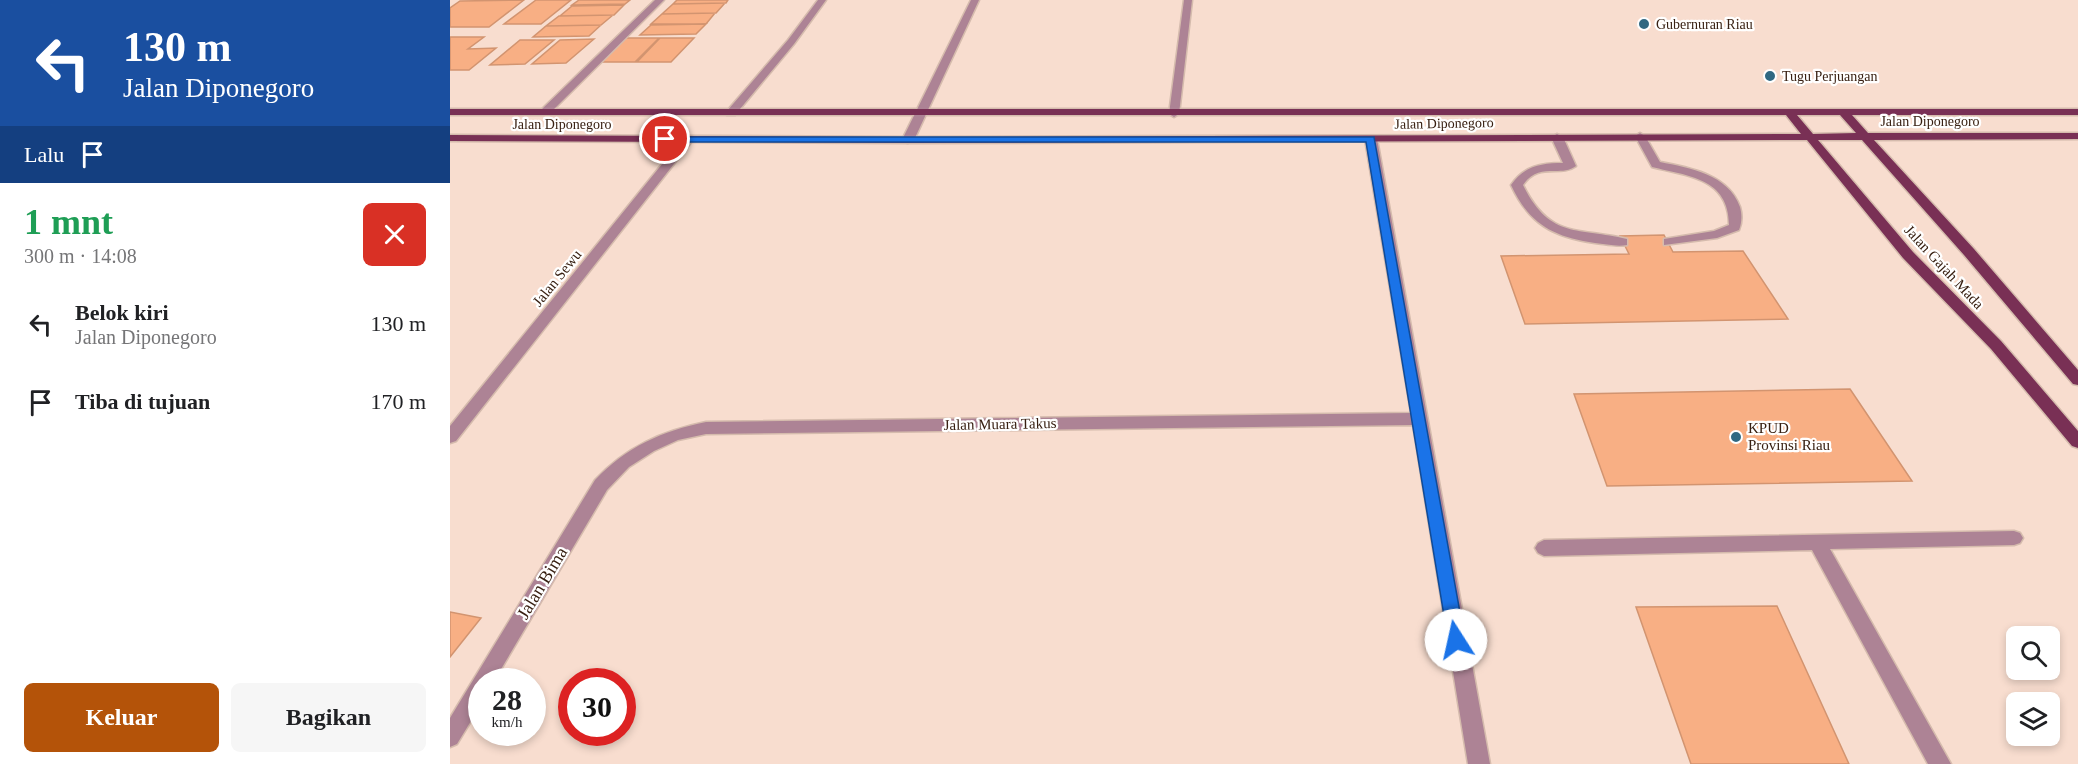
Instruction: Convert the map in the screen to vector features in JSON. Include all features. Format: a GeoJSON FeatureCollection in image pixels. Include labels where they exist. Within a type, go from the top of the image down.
{"type":"FeatureCollection","features":[{"type":"Feature","properties":{"kind":"main road","name":"Jalan Diponegoro"},"geometry":{"type":"LineString","coordinates":[[450,112],[1174,114],[2078,112]]}},
{"type":"Feature","properties":{"kind":"main road","name":"Jalan Gajah Mada"},"geometry":{"type":"LineString","coordinates":[[1789,112],[1908,255],[1996,345],[2078,441]]}},
{"type":"Feature","properties":{"kind":"main road","name":"Jalan Gajah Mada"},"geometry":{"type":"LineString","coordinates":[[1844,113],[1969,252],[2078,380]]}},
{"type":"Feature","properties":{"kind":"main road","name":"Jalan Diponegoro"},"geometry":{"type":"LineString","coordinates":[[452,139],[908,140],[2078,136]]}},
{"type":"Feature","properties":{"kind":"street"},"geometry":{"type":"LineString","coordinates":[[545,112],[660,0]]}},
{"type":"Feature","properties":{"kind":"street"},"geometry":{"type":"LineString","coordinates":[[731,113],[791,42],[822,0]]}},
{"type":"Feature","properties":{"kind":"street"},"geometry":{"type":"LineString","coordinates":[[908,140],[923,113],[975,0]]}},
{"type":"Feature","properties":{"kind":"street"},"geometry":{"type":"LineString","coordinates":[[1174,114],[1188,0]]}},
{"type":"Feature","properties":{"kind":"street"},"geometry":{"type":"LineString","coordinates":[[1640,136],[1656,165],[1702,174],[1734,200],[1737,213],[1736,226],[1717,234],[1668,242]]}},
{"type":"Feature","properties":{"kind":"street"},"geometry":{"type":"LineString","coordinates":[[1557,137],[1570,166],[1533,168],[1522,175],[1517,185],[1524,203],[1542,223],[1573,234],[1623,242]]}},
{"type":"Feature","properties":{"kind":"street","name":"Jalan Sewu"},"geometry":{"type":"LineString","coordinates":[[450,437],[688,139]]}},
{"type":"Feature","properties":{"kind":"street"},"geometry":{"type":"LineString","coordinates":[[1371,139],[1479,764]]}},
{"type":"Feature","properties":{"kind":"street","name":"Jalan Muara Takus"},"geometry":{"type":"LineString","coordinates":[[601,485],[614,469],[634,453],[660,439],[706,428],[1418,419]]}},
{"type":"Feature","properties":{"kind":"street","name":"Jalan Bima"},"geometry":{"type":"LineString","coordinates":[[491,668],[601,485]]}},
{"type":"Feature","properties":{"kind":"street"},"geometry":{"type":"LineString","coordinates":[[1544,548],[2014,538]]}},
{"type":"Feature","properties":{"kind":"street"},"geometry":{"type":"LineString","coordinates":[[1816,542],[1940,764]]}},
{"type":"Feature","properties":{"kind":"street","name":"Jalan Bima"},"geometry":{"type":"LineString","coordinates":[[450,737],[468,707]]}},
{"type":"Feature","properties":{"kind":"building"},"geometry":{"type":"Polygon","coordinates":[[[524,0],[489,27],[450,27],[450,8],[460,1],[524,0]]]}},
{"type":"Feature","properties":{"kind":"building"},"geometry":{"type":"Polygon","coordinates":[[[536,0],[571,0],[541,24],[504,24],[536,0]]]}},
{"type":"Feature","properties":{"kind":"building"},"geometry":{"type":"Polygon","coordinates":[[[579,0],[630,0],[625,4],[572,5],[579,0]]]}},
{"type":"Feature","properties":{"kind":"building"},"geometry":{"type":"Polygon","coordinates":[[[677,0],[728,0],[726,3],[673,4],[677,0]]]}},
{"type":"Feature","properties":{"kind":"building"},"geometry":{"type":"Polygon","coordinates":[[[725,3],[716,13],[662,14],[673,4],[725,3]]]}},
{"type":"Feature","properties":{"kind":"building"},"geometry":{"type":"Polygon","coordinates":[[[624,5],[614,15],[560,16],[572,6],[624,5]]]}},
{"type":"Feature","properties":{"kind":"building"},"geometry":{"type":"Polygon","coordinates":[[[715,13],[706,24],[651,24],[662,14],[715,13]]]}},
{"type":"Feature","properties":{"kind":"building"},"geometry":{"type":"Polygon","coordinates":[[[613,15],[601,25],[546,26],[559,16],[613,15]]]}},
{"type":"Feature","properties":{"kind":"building"},"geometry":{"type":"Polygon","coordinates":[[[706,24],[696,34],[640,35],[651,25],[706,24]]]}},
{"type":"Feature","properties":{"kind":"building"},"geometry":{"type":"Polygon","coordinates":[[[601,25],[589,36],[533,37],[546,26],[601,25]]]}},
{"type":"Feature","properties":{"kind":"building"},"geometry":{"type":"Polygon","coordinates":[[[450,37],[484,37],[468,49],[496,48],[469,70],[450,70],[450,37]]]}},
{"type":"Feature","properties":{"kind":"building"},"geometry":{"type":"Polygon","coordinates":[[[625,38],[659,38],[635,62],[600,62],[625,38]]]}},
{"type":"Feature","properties":{"kind":"building"},"geometry":{"type":"Polygon","coordinates":[[[660,38],[694,38],[671,62],[637,62],[660,38]]]}},
{"type":"Feature","properties":{"kind":"building"},"geometry":{"type":"Polygon","coordinates":[[[594,39],[566,63],[532,64],[560,40],[594,39]]]}},
{"type":"Feature","properties":{"kind":"building"},"geometry":{"type":"Polygon","coordinates":[[[520,40],[554,40],[525,64],[490,65],[520,40]]]}},
{"type":"Feature","properties":{"kind":"building"},"geometry":{"type":"Polygon","coordinates":[[[1664,235],[1673,252],[1743,251],[1788,319],[1525,324],[1501,256],[1629,254],[1620,236],[1664,235]]]}},
{"type":"Feature","properties":{"kind":"building","name":"KPUD Provinsi Riau"},"geometry":{"type":"Polygon","coordinates":[[[1850,389],[1912,481],[1607,486],[1574,394],[1850,389]]]}},
{"type":"Feature","properties":{"kind":"building"},"geometry":{"type":"Polygon","coordinates":[[[1777,606],[1849,764],[1691,764],[1636,607],[1777,606]]]}},
{"type":"Feature","properties":{"kind":"building"},"geometry":{"type":"Polygon","coordinates":[[[450,612],[481,618],[450,657],[450,612]]]}},
{"type":"Feature","properties":{"kind":"place","name":"Gubernuran Riau"},"geometry":{"type":"Point","coordinates":[1644,24]}},
{"type":"Feature","properties":{"kind":"place","name":"Tugu Perjuangan"},"geometry":{"type":"Point","coordinates":[1770,76]}},
{"type":"Feature","properties":{"kind":"place","name":"KPUD Provinsi Riau"},"geometry":{"type":"Point","coordinates":[1736,437]}},
{"type":"Feature","properties":{"kind":"route"},"geometry":{"type":"LineString","coordinates":[[665,139],[1371,139],[1456,640]]}}]}
